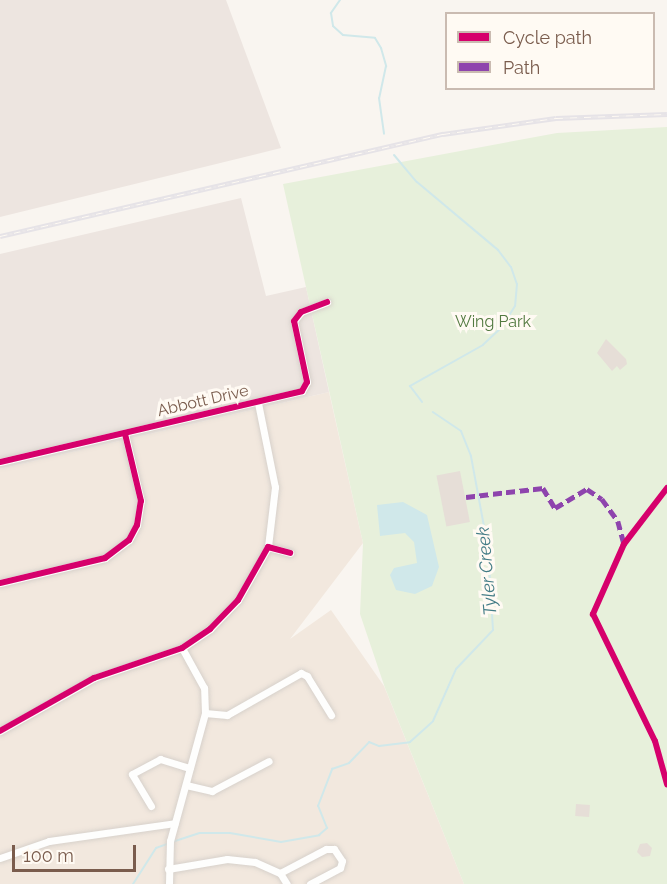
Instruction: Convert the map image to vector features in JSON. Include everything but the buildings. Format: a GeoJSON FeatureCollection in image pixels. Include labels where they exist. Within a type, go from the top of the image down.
{"type":"FeatureCollection","features":[{"type":"Feature","properties":{"kind":"street","name":"Abbott Drive"},"geometry":{"type":"LineString","coordinates":[[0,462],[258,403],[306,387],[294,321],[301,312],[327,302]]}},
{"type":"Feature","properties":{"kind":"street"},"geometry":{"type":"LineString","coordinates":[[0,731],[94,678],[182,648],[210,629],[238,600],[268,547],[275,487],[258,403]]}},
{"type":"Feature","properties":{"kind":"street"},"geometry":{"type":"LineString","coordinates":[[0,583],[105,558],[129,540],[137,525],[141,501],[125,434]]}},
{"type":"Feature","properties":{"kind":"street"},"geometry":{"type":"LineString","coordinates":[[268,547],[290,553]]}},
{"type":"Feature","properties":{"kind":"street"},"geometry":{"type":"LineString","coordinates":[[169,884],[169,855],[174,826],[206,713],[204,688],[182,648]]}},
{"type":"Feature","properties":{"kind":"street"},"geometry":{"type":"LineString","coordinates":[[206,713],[227,715],[301,674],[307,676],[331,715]]}},
{"type":"Feature","properties":{"kind":"street"},"geometry":{"type":"LineString","coordinates":[[151,806],[132,774],[160,759],[190,768]]}},
{"type":"Feature","properties":{"kind":"street"},"geometry":{"type":"LineString","coordinates":[[186,785],[212,790],[269,761]]}},
{"type":"Feature","properties":{"kind":"street"},"geometry":{"type":"LineString","coordinates":[[0,858],[49,842],[174,826]]}},
{"type":"Feature","properties":{"kind":"street"},"geometry":{"type":"LineString","coordinates":[[280,873],[331,847],[342,861],[340,868],[310,884]]}},
{"type":"Feature","properties":{"kind":"street"},"geometry":{"type":"LineString","coordinates":[[168,869],[227,858],[255,862],[280,873],[287,884]]}},
{"type":"Feature","properties":{"kind":"shaded area"},"geometry":{"type":"Polygon","coordinates":[[[0,0],[226,0],[281,148],[0,217],[0,0]]]}},
{"type":"Feature","properties":{"kind":"shaded area"},"geometry":{"type":"Polygon","coordinates":[[[241,198],[266,296],[306,287],[329,392],[0,469],[0,254],[241,198]]]}},
{"type":"Feature","properties":{"kind":"shaded area"},"geometry":{"type":"Polygon","coordinates":[[[329,392],[363,543],[290,639],[331,610],[384,686],[464,884],[0,884],[0,469],[329,392]]]}},
{"type":"Feature","properties":{"kind":"green space","name":"Wing Park"},"geometry":{"type":"Polygon","coordinates":[[[667,127],[667,884],[464,884],[385,688],[360,614],[363,543],[283,184],[557,133],[667,127]]]}},
{"type":"Feature","properties":{"kind":"water"},"geometry":{"type":"Polygon","coordinates":[[[403,502],[427,515],[439,567],[432,586],[415,594],[396,590],[390,575],[394,568],[417,563],[414,542],[405,533],[380,536],[377,505],[403,502]]]}},
{"type":"Feature","properties":{"kind":"waterway","name":"Tyler Creek"},"geometry":{"type":"LineString","coordinates":[[340,0],[331,13],[333,26],[343,35],[375,38],[381,48],[386,66],[379,98],[384,134]]}},
{"type":"Feature","properties":{"kind":"waterway","name":"Tyler Creek"},"geometry":{"type":"LineString","coordinates":[[394,155],[417,182],[498,250],[511,267],[517,284],[515,306],[502,327],[483,345],[410,386],[422,402]]}},
{"type":"Feature","properties":{"kind":"waterway","name":"Tyler Creek"},"geometry":{"type":"LineString","coordinates":[[172,842],[200,833],[230,833],[281,842],[319,835],[327,828],[318,806],[332,769],[349,763],[369,742],[379,746],[410,742],[433,721],[456,669],[493,630],[488,548],[471,456],[461,431],[433,412]]}},
{"type":"Feature","properties":{"kind":"waterway","name":"Tyler Creek"},"geometry":{"type":"LineString","coordinates":[[133,884],[156,848],[167,844]]}},
{"type":"Feature","properties":{"kind":"railway"},"geometry":{"type":"LineString","coordinates":[[0,236],[443,134],[556,118],[667,114]]}},
{"type":"Feature","properties":{"kind":"marked path"},"geometry":{"type":"LineString","coordinates":[[466,497],[543,488],[555,508],[587,489],[602,499],[618,521],[624,544]]}},
{"type":"Feature","properties":{"kind":"cycle path"},"geometry":{"type":"LineString","coordinates":[[0,462],[302,391],[307,382],[294,321],[301,312],[327,302]]}},
{"type":"Feature","properties":{"kind":"cycle path"},"geometry":{"type":"LineString","coordinates":[[0,583],[105,558],[129,540],[137,525],[141,501],[125,434]]}},
{"type":"Feature","properties":{"kind":"cycle path"},"geometry":{"type":"LineString","coordinates":[[667,488],[624,544],[593,614],[655,741],[667,784]]}},
{"type":"Feature","properties":{"kind":"cycle path"},"geometry":{"type":"LineString","coordinates":[[0,731],[94,678],[182,648],[210,629],[238,600],[268,547],[290,553]]}}]}
